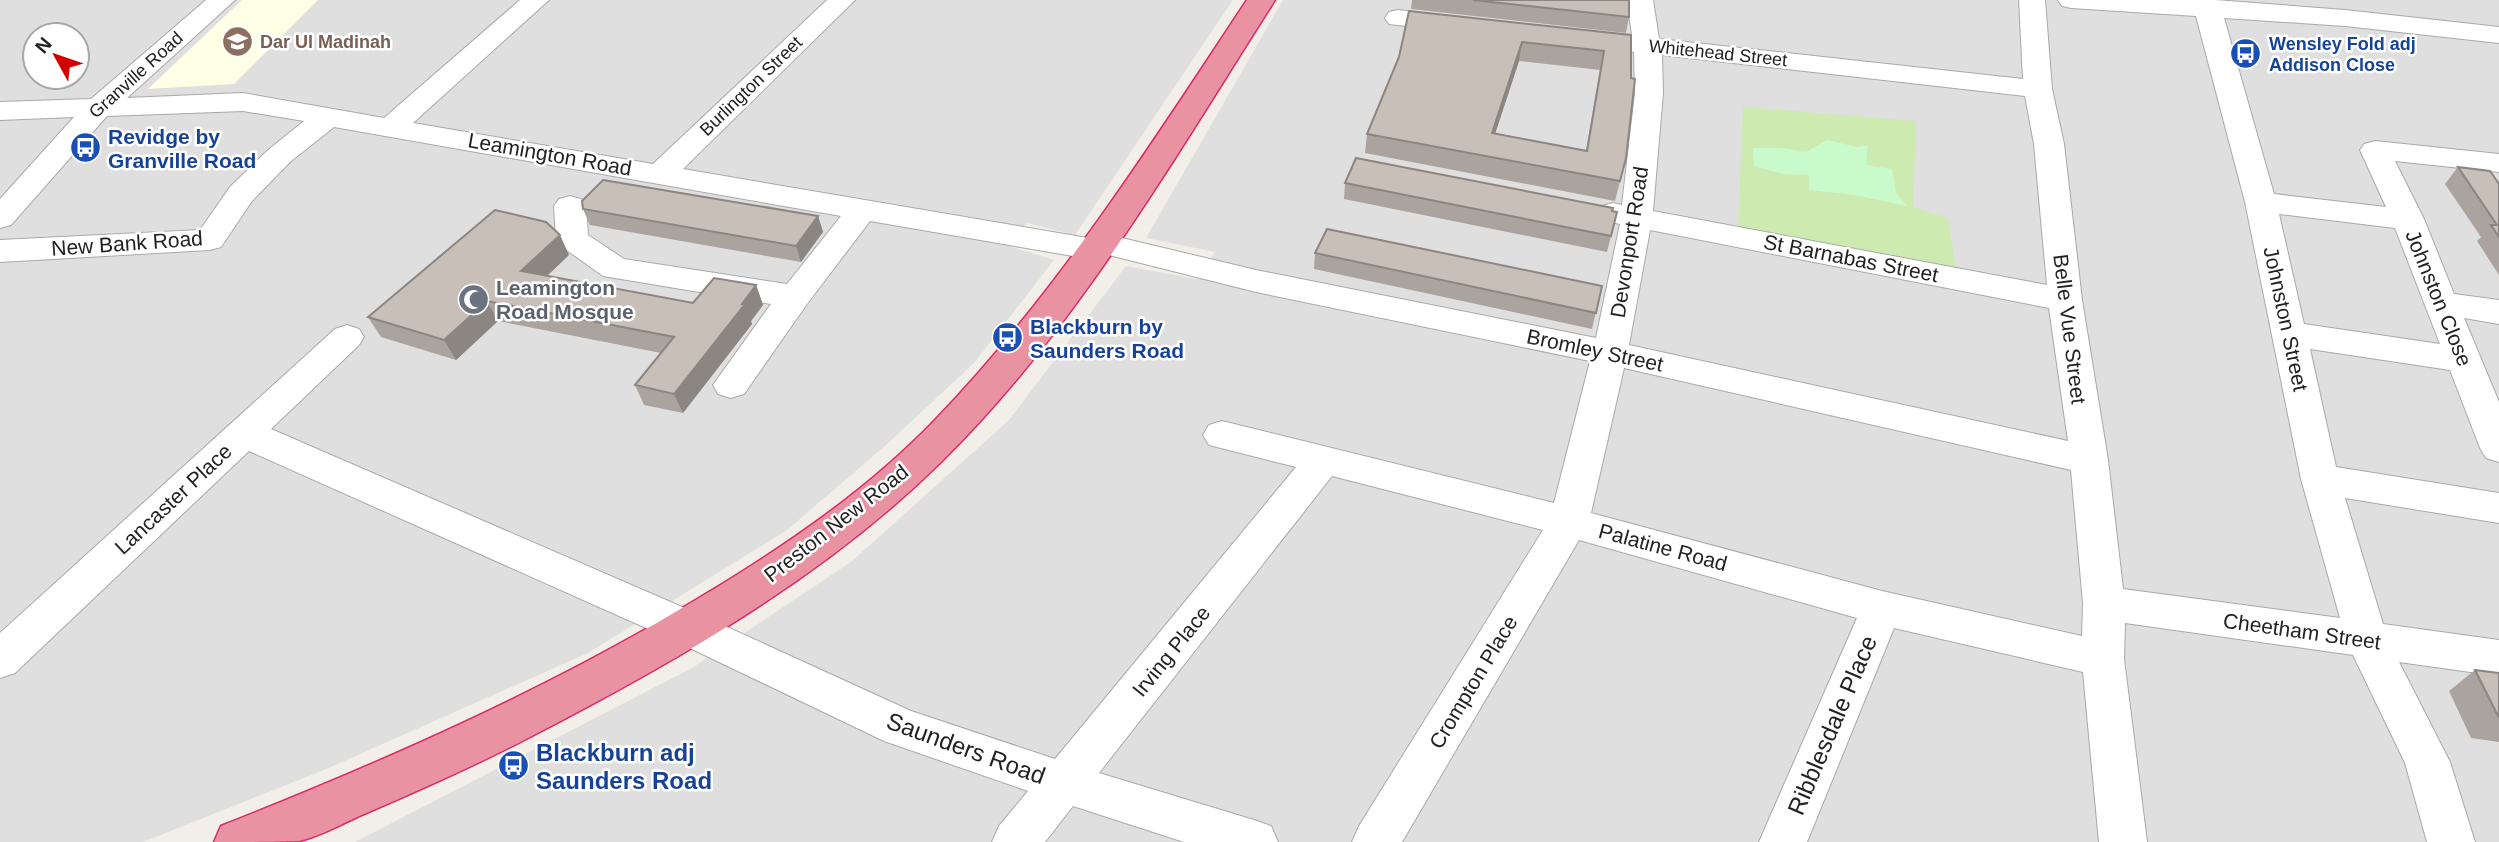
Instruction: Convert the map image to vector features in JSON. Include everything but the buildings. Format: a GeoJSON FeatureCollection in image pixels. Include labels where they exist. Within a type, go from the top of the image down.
{"type":"FeatureCollection","features":[{"type":"Feature","properties":{"kind":"highway","name":"Preston New Road"},"geometry":{"type":"LineString","coordinates":[[239,842],[342,803],[619,668],[688,628],[802,554],[884,491],[998,376],[1098,247],[1261,0]]}},
{"type":"Feature","properties":{"kind":"street","name":"Granville Road"},"geometry":{"type":"LineString","coordinates":[[0,218],[97,109],[222,0]]}},
{"type":"Feature","properties":{"kind":"street"},"geometry":{"type":"LineString","coordinates":[[391,127],[536,0]]}},
{"type":"Feature","properties":{"kind":"street","name":"Burlington Street"},"geometry":{"type":"LineString","coordinates":[[661,173],[842,0]]}},
{"type":"Feature","properties":{"kind":"street","name":"Devonport Road"},"geometry":{"type":"LineString","coordinates":[[1569,522],[1610,352],[1637,217],[1649,93],[1647,45],[1640,0]]}},
{"type":"Feature","properties":{"kind":"street","name":"Belle Vue Street"},"geometry":{"type":"LineString","coordinates":[[2032,0],[2038,89],[2049,144],[2065,300],[2105,603],[2103,659],[2123,842]]}},
{"type":"Feature","properties":{"kind":"street"},"geometry":{"type":"LineString","coordinates":[[2071,0],[2205,5],[2499,35]]}},
{"type":"Feature","properties":{"kind":"street","name":"Johnston Street"},"geometry":{"type":"LineString","coordinates":[[2205,5],[2261,202],[2320,479],[2367,640],[2427,762],[2451,842]]}},
{"type":"Feature","properties":{"kind":"street"},"geometry":{"type":"LineString","coordinates":[[1398,18],[1481,27]]}},
{"type":"Feature","properties":{"kind":"street","name":"Whitehead Street"},"geometry":{"type":"LineString","coordinates":[[1605,41],[2038,89]]}},
{"type":"Feature","properties":{"kind":"street","name":"Leamington Road"},"geometry":{"type":"LineString","coordinates":[[0,111],[243,102],[1098,247]]}},
{"type":"Feature","properties":{"kind":"street","name":"New Bank Road"},"geometry":{"type":"LineString","coordinates":[[0,251],[211,240],[241,194],[279,156],[329,116]]}},
{"type":"Feature","properties":{"kind":"street"},"geometry":{"type":"LineString","coordinates":[[2375,150],[2499,163]]}},
{"type":"Feature","properties":{"kind":"street","name":"Johnston Close"},"geometry":{"type":"LineString","coordinates":[[2375,150],[2408,219],[2499,448]]}},
{"type":"Feature","properties":{"kind":"street"},"geometry":{"type":"LineString","coordinates":[[2261,202],[2408,219]]}},
{"type":"Feature","properties":{"kind":"street"},"geometry":{"type":"LineString","coordinates":[[570,206],[572,239],[615,268],[795,296]]}},
{"type":"Feature","properties":{"kind":"street","name":"St Barnabas Street"},"geometry":{"type":"LineString","coordinates":[[1581,207],[2065,300]]}},
{"type":"Feature","properties":{"kind":"street"},"geometry":{"type":"LineString","coordinates":[[731,385],[795,296],[863,209]]}},
{"type":"Feature","properties":{"kind":"street","name":"Bromley Street"},"geometry":{"type":"LineString","coordinates":[[1098,247],[1610,352],[2088,460]]}},
{"type":"Feature","properties":{"kind":"street"},"geometry":{"type":"LineString","coordinates":[[2441,303],[2499,312]]}},
{"type":"Feature","properties":{"kind":"street"},"geometry":{"type":"LineString","coordinates":[[2290,334],[2464,360]]}},
{"type":"Feature","properties":{"kind":"street","name":"Lancaster Place"},"geometry":{"type":"LineString","coordinates":[[0,660],[347,337]]}},
{"type":"Feature","properties":{"kind":"street","name":"Saunders Road"},"geometry":{"type":"LineString","coordinates":[[244,433],[688,628],[900,727],[1065,783],[1254,842]]}},
{"type":"Feature","properties":{"kind":"street","name":"Palatine Road"},"geometry":{"type":"LineString","coordinates":[[1223,435],[1569,522],[1882,608],[2103,659]]}},
{"type":"Feature","properties":{"kind":"street","name":"Irving Place"},"geometry":{"type":"LineString","coordinates":[[1016,842],[1324,459]]}},
{"type":"Feature","properties":{"kind":"street"},"geometry":{"type":"LineString","coordinates":[[2320,479],[2499,508]]}},
{"type":"Feature","properties":{"kind":"street","name":"Crompton Place"},"geometry":{"type":"LineString","coordinates":[[1376,842],[1569,522]]}},
{"type":"Feature","properties":{"kind":"street","name":"Cheetham Street"},"geometry":{"type":"LineString","coordinates":[[2105,603],[2499,658]]}},
{"type":"Feature","properties":{"kind":"street","name":"Ribblesdale Place"},"geometry":{"type":"LineString","coordinates":[[1783,842],[1882,608]]}},
{"type":"Feature","properties":{"kind":"shaded area"},"geometry":{"type":"Polygon","coordinates":[[[0,0],[1233,0],[1075,235],[1027,223],[1009,246],[1054,260],[974,363],[886,445],[787,530],[588,653],[324,770],[143,842],[0,842],[0,0]]]}},
{"type":"Feature","properties":{"kind":"shaded area","name":"Dar Ul Madinah"},"geometry":{"type":"Polygon","coordinates":[[[242,0],[318,0],[234,84],[148,89],[242,0]]]}},
{"type":"Feature","properties":{"kind":"shaded area"},"geometry":{"type":"Polygon","coordinates":[[[1283,0],[2499,0],[2499,842],[355,842],[692,668],[851,562],[1009,420],[1126,266],[1196,279],[1215,252],[1146,238],[1283,0]]]}},
{"type":"Feature","properties":{"kind":"green space"},"geometry":{"type":"Polygon","coordinates":[[[1743,107],[1916,121],[1913,207],[1948,218],[1956,270],[1738,231],[1743,107]]]}},
{"type":"Feature","properties":{"kind":"green space"},"geometry":{"type":"Polygon","coordinates":[[[1827,140],[1857,147],[1868,145],[1866,165],[1892,169],[1896,193],[1907,206],[1855,195],[1809,190],[1809,175],[1783,174],[1754,166],[1753,148],[1782,148],[1806,152],[1827,140]]]}},
{"type":"Feature","properties":{"kind":"place","name":"Dar Ul Madinah"},"geometry":{"type":"Point","coordinates":[237,42]}},
{"type":"Feature","properties":{"kind":"place","name":"Wensley Fold adj Addison Close"},"geometry":{"type":"Point","coordinates":[2246,54]}},
{"type":"Feature","properties":{"kind":"place","name":"Revidge by Granville Road"},"geometry":{"type":"Point","coordinates":[85,148]}},
{"type":"Feature","properties":{"kind":"place","name":"Leamington Road Mosque"},"geometry":{"type":"Point","coordinates":[473,299]}},
{"type":"Feature","properties":{"kind":"place","name":"Blackburn by Saunders Road"},"geometry":{"type":"Point","coordinates":[1007,338]}},
{"type":"Feature","properties":{"kind":"place","name":"Blackburn adj Saunders Road"},"geometry":{"type":"Point","coordinates":[513,766]}}]}
